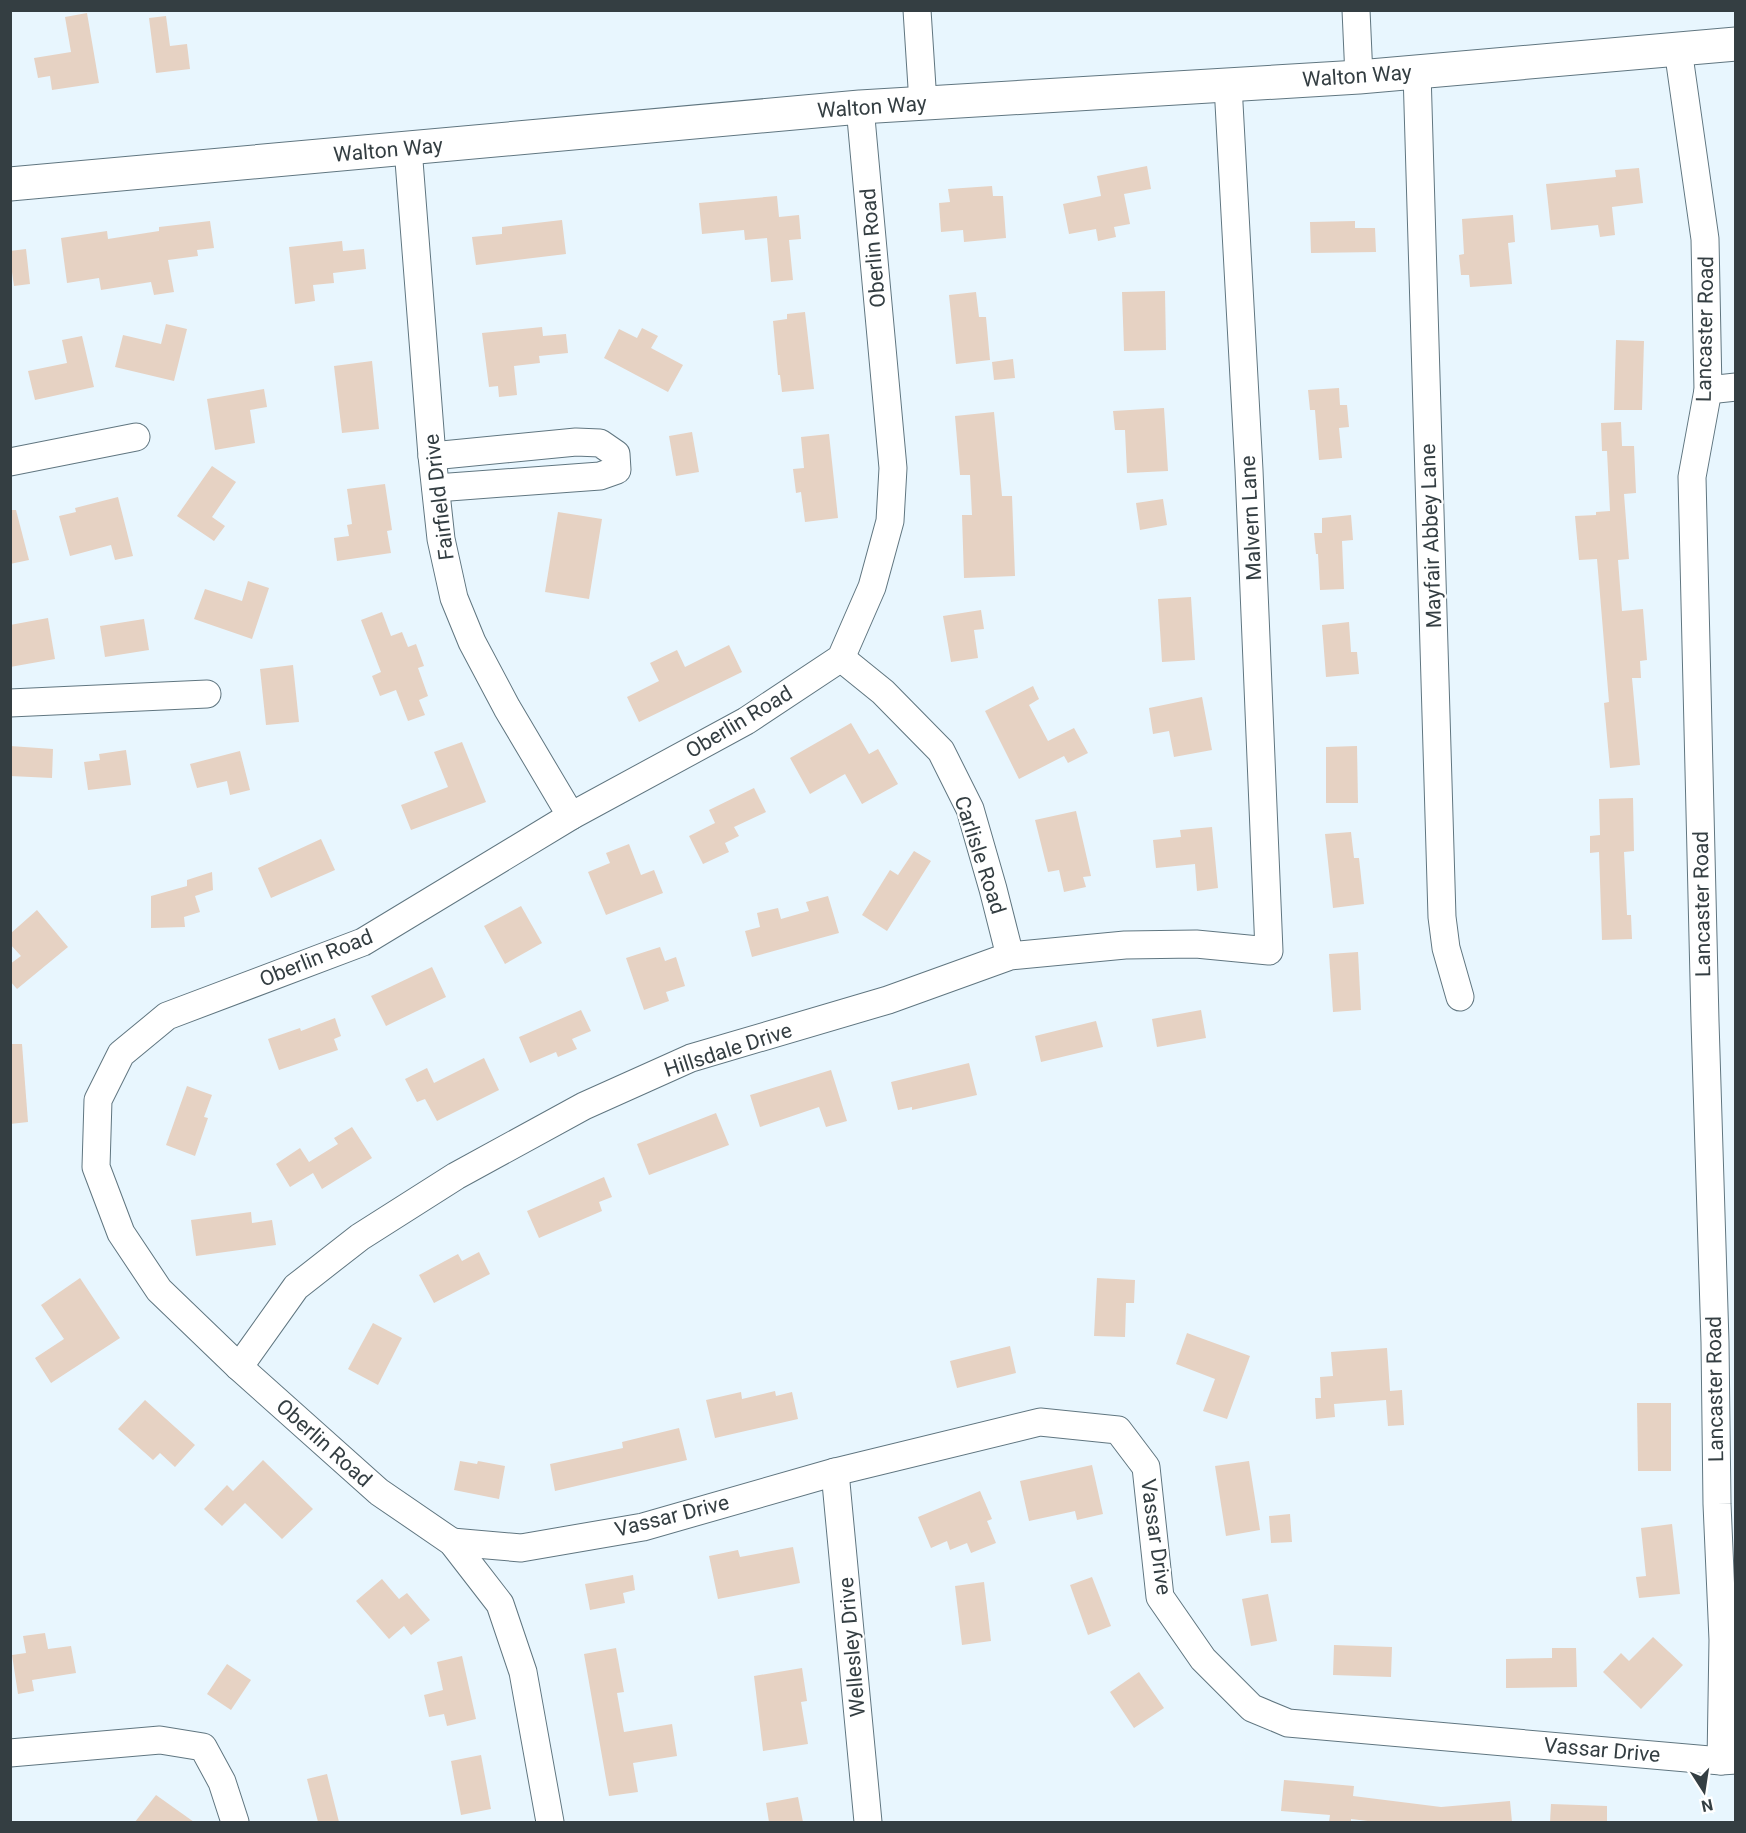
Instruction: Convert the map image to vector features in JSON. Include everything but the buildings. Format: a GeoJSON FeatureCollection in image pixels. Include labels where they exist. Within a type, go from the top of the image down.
{"type":"FeatureCollection","features":[{"type":"Feature","properties":{"kind":"main road","name":"Walton Way"},"geometry":{"type":"LineString","coordinates":[[10,184],[860,107],[1359,77],[1736,44]]}},
{"type":"Feature","properties":{"kind":"street"},"geometry":{"type":"LineString","coordinates":[[917,10],[923,103]]}},
{"type":"Feature","properties":{"kind":"street"},"geometry":{"type":"LineString","coordinates":[[1356,10],[1359,77]]}},
{"type":"Feature","properties":{"kind":"street","name":"Lancaster Road"},"geometry":{"type":"LineString","coordinates":[[1678,49],[1705,239],[1708,390],[1692,477],[1715,1342],[1717,1504],[1728,1761]]}},
{"type":"Feature","properties":{"kind":"street","name":"Mayfair Abbey Lane"},"geometry":{"type":"LineString","coordinates":[[1417,72],[1442,917],[1446,948],[1460,997]]}},
{"type":"Feature","properties":{"kind":"street","name":"Malvern Lane"},"geometry":{"type":"LineString","coordinates":[[1228,86],[1249,470],[1269,951]]}},
{"type":"Feature","properties":{"kind":"street","name":"Oberlin Road"},"geometry":{"type":"LineString","coordinates":[[550,1822],[524,1672],[500,1604],[452,1542],[379,1492],[239,1367],[159,1290],[121,1233],[96,1167],[98,1100],[121,1054],[166,1016],[363,942],[571,816],[746,722],[841,658],[872,587],[890,521],[892,468],[860,107]]}},
{"type":"Feature","properties":{"kind":"street","name":"Fairfield Drive"},"geometry":{"type":"LineString","coordinates":[[408,148],[432,456],[441,539],[453,598],[472,642],[507,708],[571,816]]}},
{"type":"Feature","properties":{"kind":"street"},"geometry":{"type":"LineString","coordinates":[[1708,390],[1736,387]]}},
{"type":"Feature","properties":{"kind":"street"},"geometry":{"type":"LineString","coordinates":[[10,462],[136,437]]}},
{"type":"Feature","properties":{"kind":"street"},"geometry":{"type":"LineString","coordinates":[[432,456],[576,442],[600,443],[616,454],[617,470],[600,476],[436,488]]}},
{"type":"Feature","properties":{"kind":"street","name":"Carlisle Road"},"geometry":{"type":"LineString","coordinates":[[841,658],[883,692],[941,751],[970,809],[1010,956]]}},
{"type":"Feature","properties":{"kind":"street"},"geometry":{"type":"LineString","coordinates":[[10,704],[207,694]]}},
{"type":"Feature","properties":{"kind":"street","name":"Hillsdale Drive"},"geometry":{"type":"LineString","coordinates":[[239,1367],[296,1287],[360,1237],[456,1176],[584,1106],[691,1058],[888,1000],[1010,956],[1125,945],[1196,944],[1269,951]]}},
{"type":"Feature","properties":{"kind":"street","name":"Vassar Drive"},"geometry":{"type":"LineString","coordinates":[[452,1542],[521,1548],[642,1527],[835,1472],[1040,1422],[1118,1430],[1146,1467],[1160,1597],[1203,1659],[1252,1708],[1288,1723],[1728,1761]]}},
{"type":"Feature","properties":{"kind":"street","name":"Wellesley Drive"},"geometry":{"type":"LineString","coordinates":[[835,1472],[868,1822]]}},
{"type":"Feature","properties":{"kind":"street"},"geometry":{"type":"LineString","coordinates":[[10,1752],[160,1740],[203,1747],[222,1782],[235,1822]]}}]}
